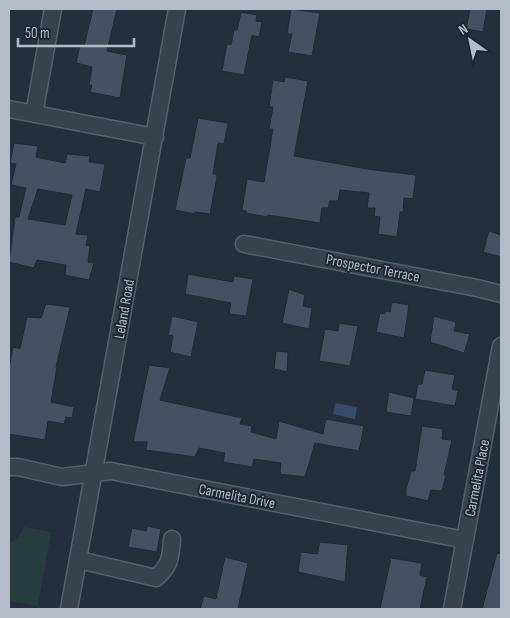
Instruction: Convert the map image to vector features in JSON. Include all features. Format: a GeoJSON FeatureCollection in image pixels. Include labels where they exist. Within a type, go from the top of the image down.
{"type":"FeatureCollection","features":[{"type":"Feature","properties":{"kind":"street"},"geometry":{"type":"LineString","coordinates":[[34,114],[53,9]]}},
{"type":"Feature","properties":{"kind":"street","name":"Leland Road"},"geometry":{"type":"LineString","coordinates":[[70,609],[177,9]]}},
{"type":"Feature","properties":{"kind":"street"},"geometry":{"type":"LineString","coordinates":[[9,109],[155,137]]}},
{"type":"Feature","properties":{"kind":"street","name":"Prospector Terrace"},"geometry":{"type":"LineString","coordinates":[[244,244],[501,294]]}},
{"type":"Feature","properties":{"kind":"street","name":"Carmelita Place"},"geometry":{"type":"LineString","coordinates":[[452,609],[501,346]]}},
{"type":"Feature","properties":{"kind":"street","name":"Carmelita Drive"},"geometry":{"type":"LineString","coordinates":[[9,467],[62,477],[111,471],[465,540]]}},
{"type":"Feature","properties":{"kind":"street"},"geometry":{"type":"LineString","coordinates":[[78,560],[156,578],[165,570],[171,555],[172,539]]}},
{"type":"Feature","properties":{"kind":"green space"},"geometry":{"type":"Polygon","coordinates":[[[24,527],[51,532],[38,606],[9,601],[9,543],[18,539],[24,527]]]}},
{"type":"Feature","properties":{"kind":"water"},"geometry":{"type":"Polygon","coordinates":[[[335,403],[357,407],[355,419],[333,414],[335,403]]]}},
{"type":"Feature","properties":{"kind":"building"},"geometry":{"type":"Polygon","coordinates":[[[93,9],[117,9],[107,51],[127,55],[120,98],[90,92],[92,85],[89,85],[92,67],[76,63],[80,45],[84,46],[93,9]]]}},
{"type":"Feature","properties":{"kind":"building"},"geometry":{"type":"Polygon","coordinates":[[[291,9],[320,13],[312,56],[288,52],[292,34],[287,34],[291,9]]]}},
{"type":"Feature","properties":{"kind":"building"},"geometry":{"type":"Polygon","coordinates":[[[470,9],[487,9],[483,32],[466,29],[470,9]]]}},
{"type":"Feature","properties":{"kind":"building"},"geometry":{"type":"Polygon","coordinates":[[[241,12],[257,15],[256,21],[262,22],[259,37],[252,35],[244,75],[222,71],[227,44],[231,45],[241,12]]]}},
{"type":"Feature","properties":{"kind":"building"},"geometry":{"type":"Polygon","coordinates":[[[285,77],[308,81],[294,156],[367,169],[416,175],[413,199],[404,198],[397,237],[378,234],[380,217],[374,216],[375,208],[367,208],[369,193],[340,190],[338,201],[330,201],[328,208],[322,208],[320,223],[268,215],[267,217],[246,213],[246,211],[242,210],[247,179],[264,182],[273,129],[269,129],[273,107],[269,107],[273,80],[284,82],[285,77]]]}},
{"type":"Feature","properties":{"kind":"building"},"geometry":{"type":"Polygon","coordinates":[[[198,118],[228,123],[224,144],[218,143],[213,174],[216,174],[217,177],[210,214],[195,212],[195,214],[175,210],[186,158],[190,158],[198,118]]]}},
{"type":"Feature","properties":{"kind":"building"},"geometry":{"type":"Polygon","coordinates":[[[14,143],[38,146],[36,157],[65,163],[67,154],[90,156],[89,162],[105,164],[100,192],[86,189],[76,234],[88,235],[86,245],[90,246],[88,262],[94,263],[89,280],[65,275],[66,265],[37,260],[34,268],[9,262],[15,217],[19,217],[26,188],[11,185],[16,164],[10,163],[14,143]],[[38,189],[28,219],[65,225],[72,195],[38,189]]]}},
{"type":"Feature","properties":{"kind":"building"},"geometry":{"type":"Polygon","coordinates":[[[489,231],[501,235],[501,257],[483,252],[489,231]]]}},
{"type":"Feature","properties":{"kind":"building"},"geometry":{"type":"Polygon","coordinates":[[[188,274],[233,282],[234,276],[253,279],[246,316],[229,314],[231,303],[185,294],[188,274]]]}},
{"type":"Feature","properties":{"kind":"building"},"geometry":{"type":"Polygon","coordinates":[[[289,289],[305,295],[303,306],[312,308],[309,329],[282,323],[289,289]]]}},
{"type":"Feature","properties":{"kind":"building"},"geometry":{"type":"Polygon","coordinates":[[[392,302],[409,305],[404,338],[376,332],[380,313],[390,312],[392,302]]]}},
{"type":"Feature","properties":{"kind":"building"},"geometry":{"type":"Polygon","coordinates":[[[46,304],[70,307],[56,367],[51,402],[74,407],[72,418],[66,417],[64,424],[48,421],[45,440],[9,434],[9,368],[13,347],[20,349],[27,317],[41,318],[46,304]]]}},
{"type":"Feature","properties":{"kind":"building"},"geometry":{"type":"Polygon","coordinates":[[[172,316],[198,322],[191,357],[170,352],[173,336],[168,335],[172,316]]]}},
{"type":"Feature","properties":{"kind":"building"},"geometry":{"type":"Polygon","coordinates":[[[434,316],[456,322],[454,331],[470,334],[464,353],[430,342],[434,316]]]}},
{"type":"Feature","properties":{"kind":"building"},"geometry":{"type":"Polygon","coordinates":[[[339,323],[358,326],[350,366],[319,361],[325,329],[338,331],[339,323]]]}},
{"type":"Feature","properties":{"kind":"building"},"geometry":{"type":"Polygon","coordinates":[[[276,351],[288,352],[287,372],[274,369],[276,351]]]}},
{"type":"Feature","properties":{"kind":"building"},"geometry":{"type":"Polygon","coordinates":[[[149,365],[170,368],[160,400],[242,418],[240,424],[252,426],[251,432],[276,439],[279,421],[323,434],[326,419],[364,426],[359,451],[315,443],[305,477],[280,474],[281,463],[254,459],[252,467],[223,462],[225,453],[199,448],[195,457],[146,450],[147,442],[133,442],[149,365]]]}},
{"type":"Feature","properties":{"kind":"building"},"geometry":{"type":"Polygon","coordinates":[[[425,370],[455,375],[452,389],[458,391],[455,406],[415,399],[418,384],[422,384],[425,370]]]}},
{"type":"Feature","properties":{"kind":"building"},"geometry":{"type":"Polygon","coordinates":[[[389,392],[414,398],[411,416],[386,412],[389,392]]]}},
{"type":"Feature","properties":{"kind":"building"},"geometry":{"type":"Polygon","coordinates":[[[422,426],[443,429],[442,439],[452,440],[442,491],[431,490],[428,501],[406,496],[411,471],[415,471],[422,426]]]}},
{"type":"Feature","properties":{"kind":"building"},"geometry":{"type":"Polygon","coordinates":[[[147,526],[161,529],[157,552],[128,547],[132,528],[146,531],[147,526]]]}},
{"type":"Feature","properties":{"kind":"building"},"geometry":{"type":"Polygon","coordinates":[[[320,542],[348,545],[345,582],[298,572],[301,552],[317,554],[320,542]]]}},
{"type":"Feature","properties":{"kind":"building"},"geometry":{"type":"Polygon","coordinates":[[[497,553],[501,554],[501,609],[482,609],[497,553]]]}},
{"type":"Feature","properties":{"kind":"building"},"geometry":{"type":"Polygon","coordinates":[[[225,557],[248,563],[238,609],[200,609],[204,596],[216,599],[225,557]]]}},
{"type":"Feature","properties":{"kind":"building"},"geometry":{"type":"Polygon","coordinates":[[[391,558],[422,563],[420,575],[427,577],[420,609],[380,609],[391,558]]]}}]}
